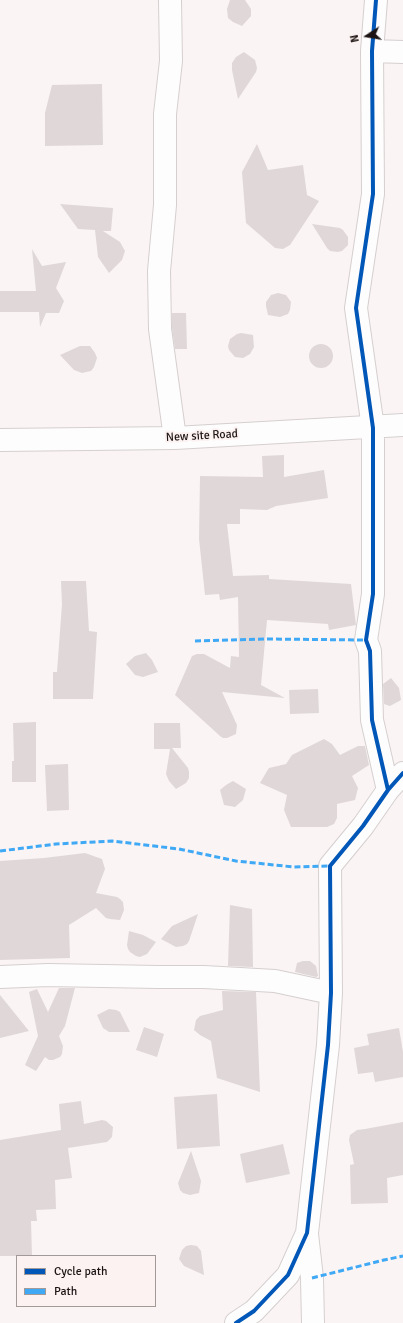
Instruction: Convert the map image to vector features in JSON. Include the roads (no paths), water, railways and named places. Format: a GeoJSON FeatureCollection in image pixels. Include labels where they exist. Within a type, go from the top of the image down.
{"type":"FeatureCollection","features":[{"type":"Feature","properties":{"kind":"street"},"geometry":{"type":"LineString","coordinates":[[170,0],[171,61],[165,114],[165,205],[159,271],[160,329],[175,438]]}},
{"type":"Feature","properties":{"kind":"street"},"geometry":{"type":"LineString","coordinates":[[376,0],[372,51],[373,194],[356,308],[373,428],[373,594],[366,640],[370,651],[372,720],[388,790]]}},
{"type":"Feature","properties":{"kind":"street"},"geometry":{"type":"LineString","coordinates":[[372,51],[403,52]]}},
{"type":"Feature","properties":{"kind":"street","name":"New site Road"},"geometry":{"type":"LineString","coordinates":[[0,440],[175,438],[373,428],[403,425]]}},
{"type":"Feature","properties":{"kind":"street"},"geometry":{"type":"LineString","coordinates":[[313,1323],[312,1278],[307,1233],[328,1045],[331,993],[330,866],[363,826],[388,790],[403,773]]}},
{"type":"Feature","properties":{"kind":"street"},"geometry":{"type":"LineString","coordinates":[[0,977],[48,975],[158,978],[204,977],[275,981],[331,993]]}},
{"type":"Feature","properties":{"kind":"street"},"geometry":{"type":"LineString","coordinates":[[236,1323],[254,1311],[288,1275],[307,1233]]}}]}
